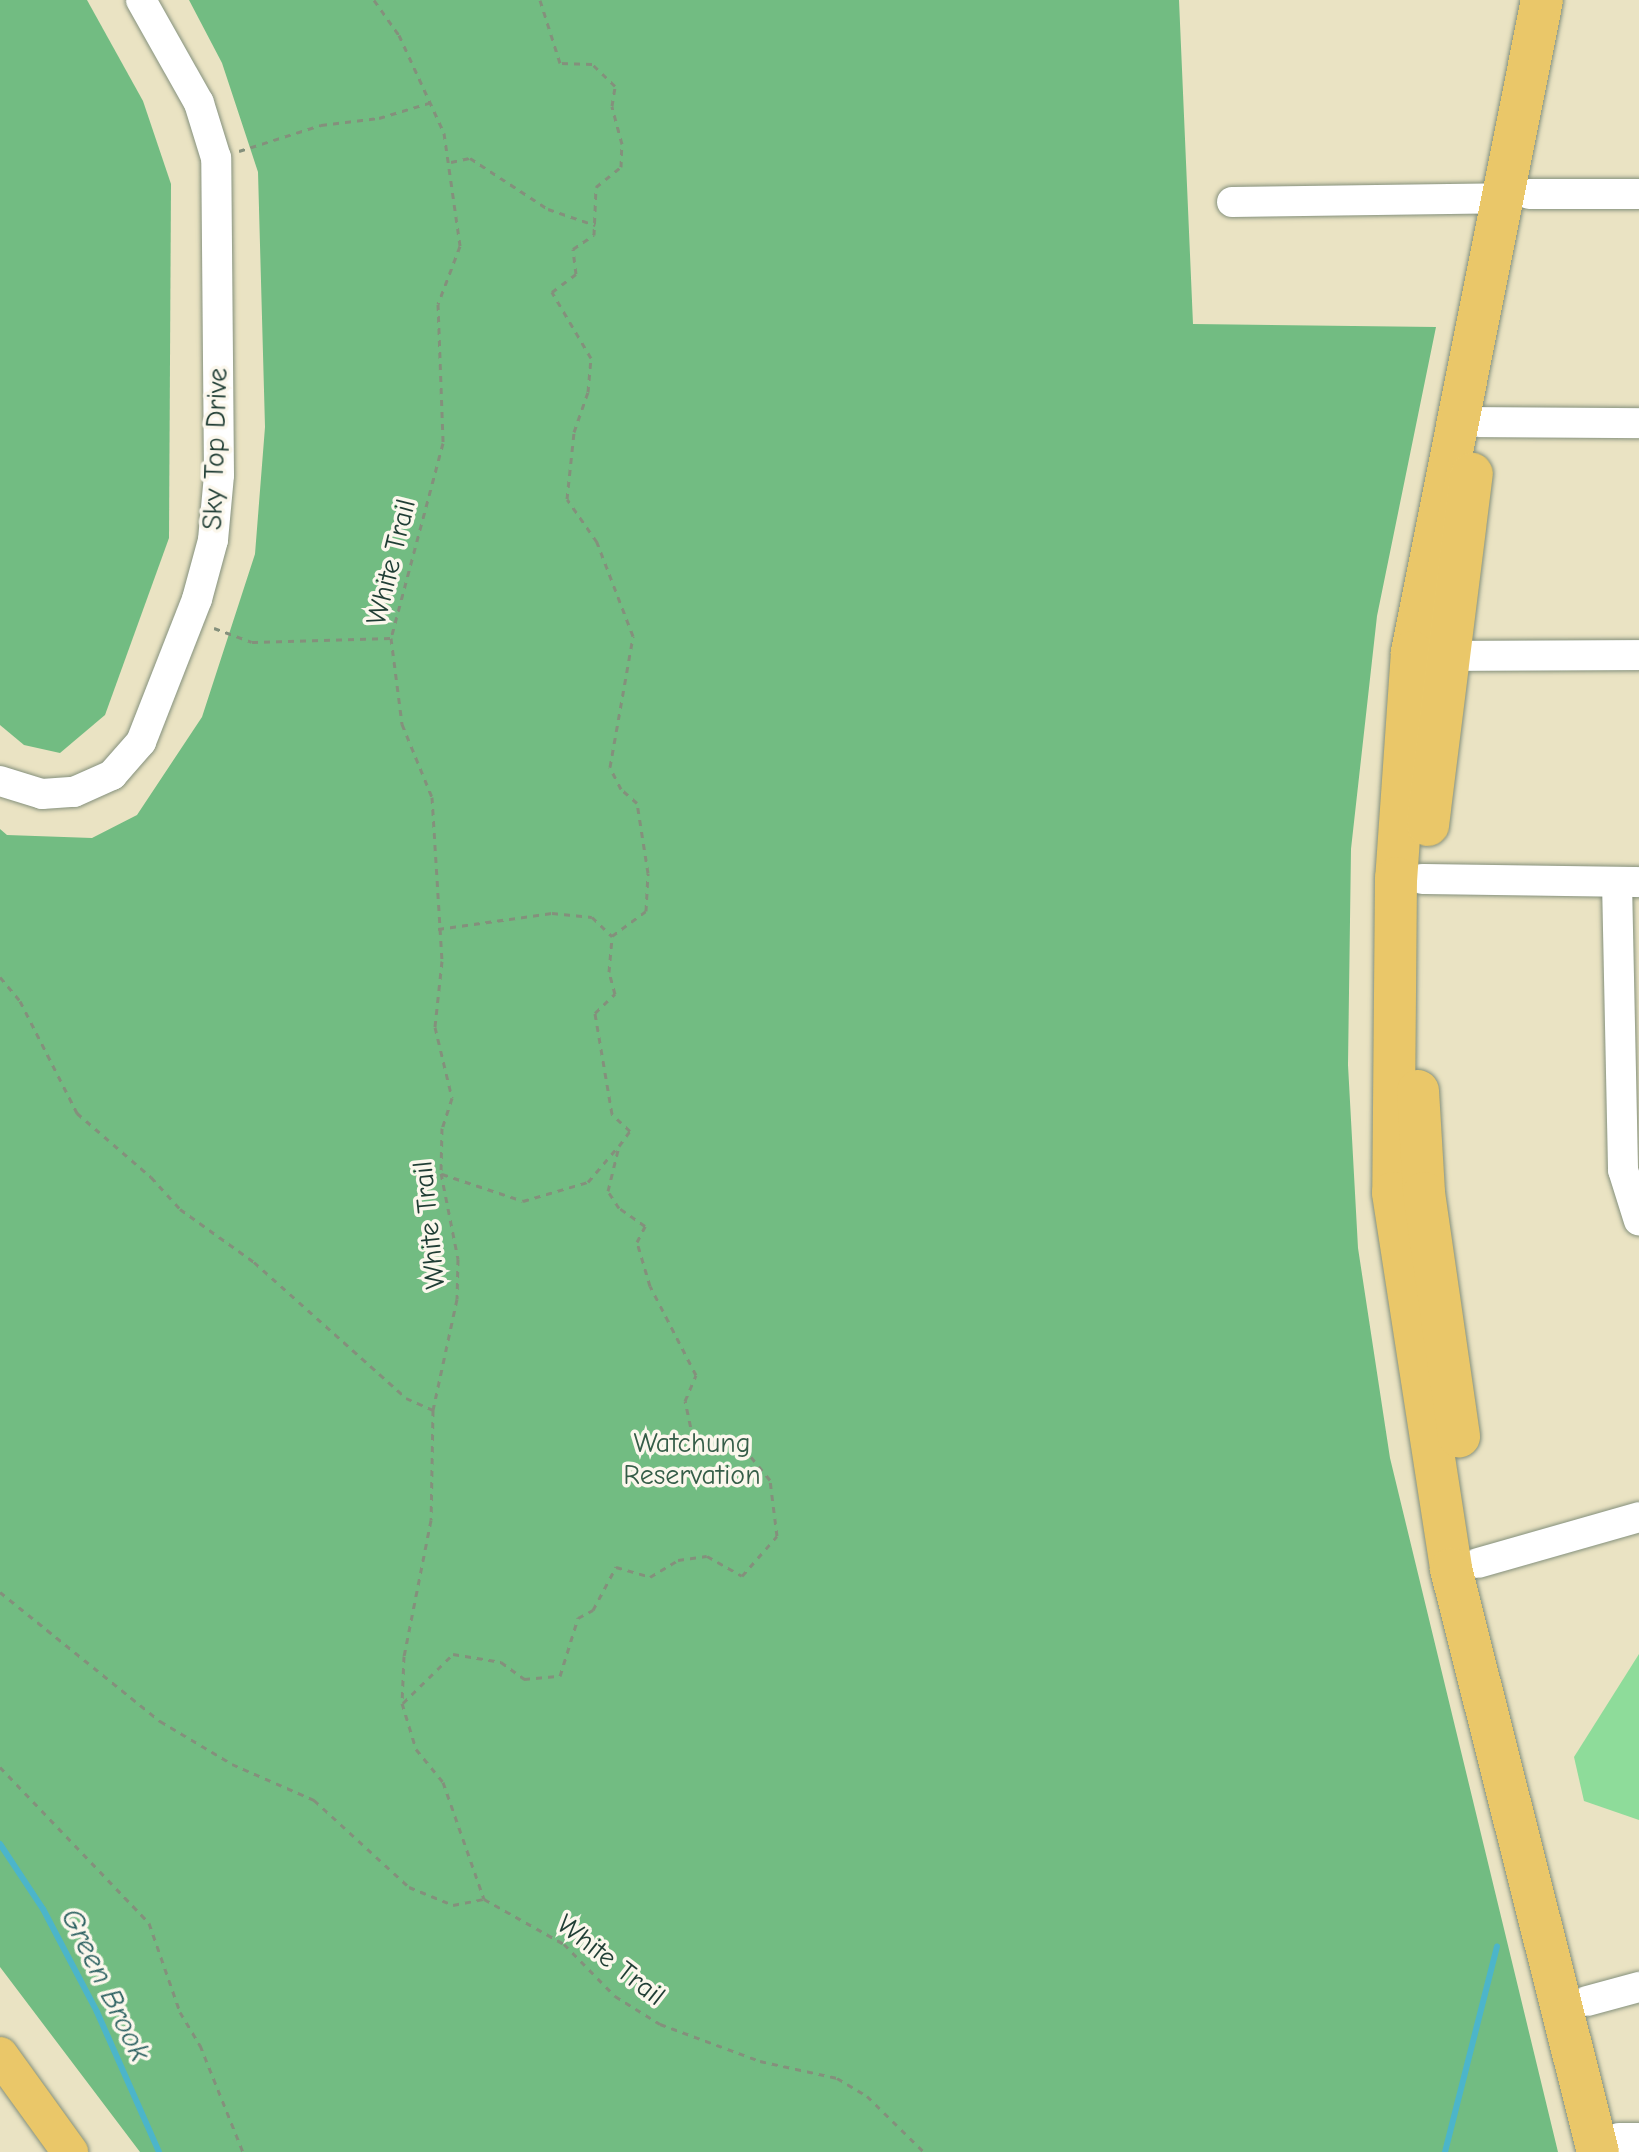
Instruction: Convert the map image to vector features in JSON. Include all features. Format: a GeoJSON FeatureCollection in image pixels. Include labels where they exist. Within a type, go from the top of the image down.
{"type":"FeatureCollection","features":[{"type":"Feature","properties":{"kind":"highway"},"geometry":{"type":"LineString","coordinates":[[1542,0],[1516,196],[1479,422],[1449,656],[1422,879],[1416,987],[1424,1193],[1478,1563],[1587,2001],[1619,2145]]}},
{"type":"Feature","properties":{"kind":"highway"},"geometry":{"type":"LineString","coordinates":[[1567,0],[1516,196],[1412,652],[1396,878],[1393,1193],[1451,1569],[1619,2145]]}},
{"type":"Feature","properties":{"kind":"main road"},"geometry":{"type":"LineString","coordinates":[[0,2055],[70,2152]]}},
{"type":"Feature","properties":{"kind":"street","name":"Sky Top Drive"},"geometry":{"type":"LineString","coordinates":[[0,781],[42,794],[74,792],[112,775],[141,742],[190,619],[213,540],[219,475],[216,158],[199,103],[141,0]]}},
{"type":"Feature","properties":{"kind":"street"},"geometry":{"type":"LineString","coordinates":[[1232,202],[1639,194]]}},
{"type":"Feature","properties":{"kind":"street"},"geometry":{"type":"LineString","coordinates":[[1479,422],[1639,423]]}},
{"type":"Feature","properties":{"kind":"street"},"geometry":{"type":"LineString","coordinates":[[1449,656],[1639,655]]}},
{"type":"Feature","properties":{"kind":"street"},"geometry":{"type":"LineString","coordinates":[[1422,879],[1628,882],[1623,1170],[1639,1221]]}},
{"type":"Feature","properties":{"kind":"street"},"geometry":{"type":"LineString","coordinates":[[1478,1563],[1639,1517]]}},
{"type":"Feature","properties":{"kind":"street"},"geometry":{"type":"LineString","coordinates":[[1587,2001],[1639,1987]]}},
{"type":"Feature","properties":{"kind":"path","name":"White Trail"},"geometry":{"type":"LineString","coordinates":[[374,0],[399,35],[432,102],[451,162],[460,246],[438,304],[443,443],[391,638],[402,724],[432,797],[442,961],[435,1027],[452,1098],[442,1128],[441,1173],[458,1259],[457,1299],[433,1410],[431,1520],[404,1656],[402,1703],[416,1749],[443,1782],[484,1899],[564,1944],[615,1996],[660,2024],[760,2061],[837,2078],[867,2096],[924,2152]]}},
{"type":"Feature","properties":{"kind":"path"},"geometry":{"type":"LineString","coordinates":[[441,1173],[523,1201],[588,1182],[630,1131],[612,1114],[595,1013],[615,994],[609,972],[612,936],[646,911],[648,873],[637,803],[621,789],[610,767],[633,636],[597,542],[567,499],[574,432],[588,392],[591,358],[552,292],[576,274],[573,249],[594,235],[596,187],[621,167],[622,144],[612,106],[615,86],[592,64],[560,63],[540,0]]}},
{"type":"Feature","properties":{"kind":"path"},"geometry":{"type":"LineString","coordinates":[[216,158],[321,125],[379,118],[432,102]]}},
{"type":"Feature","properties":{"kind":"path"},"geometry":{"type":"LineString","coordinates":[[451,162],[470,158],[548,209],[595,225]]}},
{"type":"Feature","properties":{"kind":"path"},"geometry":{"type":"LineString","coordinates":[[190,619],[252,642],[391,638]]}},
{"type":"Feature","properties":{"kind":"path"},"geometry":{"type":"LineString","coordinates":[[438,929],[552,913],[592,917],[612,936]]}},
{"type":"Feature","properties":{"kind":"path"},"geometry":{"type":"LineString","coordinates":[[0,977],[20,1001],[77,1113],[151,1177],[180,1209],[254,1262],[406,1398],[433,1410]]}},
{"type":"Feature","properties":{"kind":"path"},"geometry":{"type":"LineString","coordinates":[[402,1703],[453,1654],[501,1662],[524,1679],[560,1676],[578,1618],[593,1610],[616,1567],[650,1577],[678,1560],[707,1556],[742,1576],[777,1536],[770,1480],[738,1441],[693,1438],[685,1401],[696,1375],[650,1286],[637,1242],[645,1226],[619,1208],[608,1191],[619,1146]]}},
{"type":"Feature","properties":{"kind":"path"},"geometry":{"type":"LineString","coordinates":[[0,1592],[160,1721],[232,1764],[314,1800],[409,1887],[453,1905],[484,1899]]}},
{"type":"Feature","properties":{"kind":"path"},"geometry":{"type":"LineString","coordinates":[[0,1767],[149,1923],[180,2012],[200,2045],[243,2152]]}},
{"type":"Feature","properties":{"kind":"green space"},"geometry":{"type":"Polygon","coordinates":[[[0,0],[87,0],[143,101],[171,184],[169,538],[105,715],[60,753],[24,745],[0,725],[0,0]]]}},
{"type":"Feature","properties":{"kind":"green space","name":"Watchung Reservation"},"geometry":{"type":"Polygon","coordinates":[[[189,0],[1179,0],[1193,324],[1436,327],[1377,616],[1351,849],[1348,1065],[1358,1248],[1390,1458],[1558,2152],[140,2152],[0,1967],[0,829],[7,835],[92,838],[137,815],[202,717],[255,554],[265,427],[258,172],[222,63],[189,0]]]}},
{"type":"Feature","properties":{"kind":"green space"},"geometry":{"type":"Polygon","coordinates":[[[1639,1654],[1639,1820],[1584,1801],[1574,1757],[1639,1654]]]}},
{"type":"Feature","properties":{"kind":"waterway","name":"Green Brook"},"geometry":{"type":"LineString","coordinates":[[0,1844],[43,1909],[97,2012],[159,2152]]}},
{"type":"Feature","properties":{"kind":"waterway"},"geometry":{"type":"LineString","coordinates":[[1445,2152],[1497,1946]]}}]}
